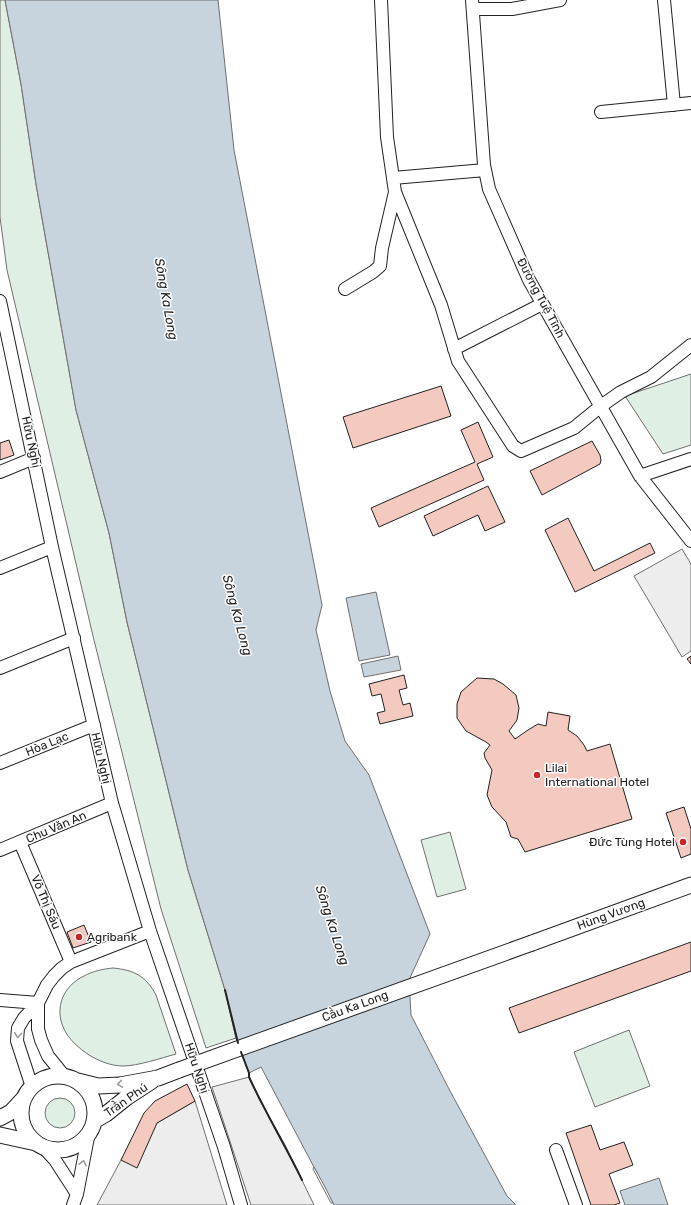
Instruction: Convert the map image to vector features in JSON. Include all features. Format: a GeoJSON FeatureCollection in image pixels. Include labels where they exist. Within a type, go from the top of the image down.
{"type":"FeatureCollection","features":[{"type":"Feature","properties":{"kind":"main road","name":"Hùng Vương"},"geometry":{"type":"LineString","coordinates":[[532,942],[691,885]]}},
{"type":"Feature","properties":{"kind":"main road","name":"Cầu Ka Long"},"geometry":{"type":"LineString","coordinates":[[179,1070],[532,942]]}},
{"type":"Feature","properties":{"kind":"main road","name":"Trần Phú"},"geometry":{"type":"LineString","coordinates":[[70,1079],[98,1086],[120,1085],[158,1078],[179,1070]]}},
{"type":"Feature","properties":{"kind":"main road"},"geometry":{"type":"LineString","coordinates":[[0,1118],[11,1112],[28,1092],[42,1080],[53,1076],[70,1079],[84,1087],[91,1097],[94,1109],[92,1126],[83,1140],[74,1146],[52,1150],[39,1144],[0,1135]]}},
{"type":"Feature","properties":{"kind":"main road","name":"Trần Phú"},"geometry":{"type":"LineString","coordinates":[[92,1126],[126,1098],[158,1078]]}},
{"type":"Feature","properties":{"kind":"main road"},"geometry":{"type":"LineString","coordinates":[[28,1092],[21,1110],[22,1122],[27,1134],[39,1144]]}},
{"type":"Feature","properties":{"kind":"street"},"geometry":{"type":"LineString","coordinates":[[381,0],[387,137],[395,192],[440,305],[458,361],[513,446],[521,450],[574,428],[621,392],[652,377],[691,345]]}},
{"type":"Feature","properties":{"kind":"street"},"geometry":{"type":"LineString","coordinates":[[472,4],[512,9],[560,0]]}},
{"type":"Feature","properties":{"kind":"street"},"geometry":{"type":"LineString","coordinates":[[664,0],[674,105]]}},
{"type":"Feature","properties":{"kind":"street","name":"Đường Tuệ Tĩnh"},"geometry":{"type":"LineString","coordinates":[[472,4],[485,170],[489,189],[529,280],[640,476],[691,541]]}},
{"type":"Feature","properties":{"kind":"street"},"geometry":{"type":"LineString","coordinates":[[601,112],[691,103]]}},
{"type":"Feature","properties":{"kind":"street"},"geometry":{"type":"LineString","coordinates":[[393,178],[485,170]]}},
{"type":"Feature","properties":{"kind":"street"},"geometry":{"type":"LineString","coordinates":[[345,289],[380,266],[382,248],[395,192]]}},
{"type":"Feature","properties":{"kind":"street","name":"Hữu Nghị"},"geometry":{"type":"LineString","coordinates":[[0,301],[52,547],[112,803],[150,932],[224,1147],[241,1205]]}},
{"type":"Feature","properties":{"kind":"street"},"geometry":{"type":"LineString","coordinates":[[454,349],[542,304]]}},
{"type":"Feature","properties":{"kind":"street"},"geometry":{"type":"LineString","coordinates":[[0,472],[34,458]]}},
{"type":"Feature","properties":{"kind":"street"},"geometry":{"type":"LineString","coordinates":[[640,476],[691,459]]}},
{"type":"Feature","properties":{"kind":"street"},"geometry":{"type":"LineString","coordinates":[[0,568],[52,547]]}},
{"type":"Feature","properties":{"kind":"street"},"geometry":{"type":"LineString","coordinates":[[0,668],[74,638]]}},
{"type":"Feature","properties":{"kind":"street","name":"Hòa Lạc"},"geometry":{"type":"LineString","coordinates":[[0,764],[94,725]]}},
{"type":"Feature","properties":{"kind":"street","name":"Chu Văn An"},"geometry":{"type":"LineString","coordinates":[[0,850],[112,803]]}},
{"type":"Feature","properties":{"kind":"street","name":"Võ Thị Sáu"},"geometry":{"type":"LineString","coordinates":[[20,842],[71,962]]}},
{"type":"Feature","properties":{"kind":"street"},"geometry":{"type":"LineString","coordinates":[[28,1092],[17,1041],[18,1028],[22,1021],[38,1003],[47,985],[62,968],[71,962],[150,932]]}},
{"type":"Feature","properties":{"kind":"street"},"geometry":{"type":"LineString","coordinates":[[0,1000],[38,1003]]}},
{"type":"Feature","properties":{"kind":"street"},"geometry":{"type":"LineString","coordinates":[[38,1003],[38,1028],[41,1040],[48,1056],[70,1079]]}},
{"type":"Feature","properties":{"kind":"street"},"geometry":{"type":"LineString","coordinates":[[75,1199],[92,1126]]}},
{"type":"Feature","properties":{"kind":"street"},"geometry":{"type":"LineString","coordinates":[[39,1144],[55,1160],[75,1199]]}},
{"type":"Feature","properties":{"kind":"street"},"geometry":{"type":"LineString","coordinates":[[556,1150],[576,1205]]}},
{"type":"Feature","properties":{"kind":"green space"},"geometry":{"type":"Polygon","coordinates":[[[0,0],[5,0],[21,84],[36,184],[76,410],[109,533],[127,622],[188,870],[225,990],[236,1038],[206,1048],[161,909],[93,636],[7,270],[0,217],[0,0]]]}},
{"type":"Feature","properties":{"kind":"green space"},"geometry":{"type":"Polygon","coordinates":[[[691,374],[691,445],[663,454],[625,396],[691,374]]]}},
{"type":"Feature","properties":{"kind":"green space"},"geometry":{"type":"Polygon","coordinates":[[[450,832],[466,889],[437,897],[421,840],[450,832]]]}},
{"type":"Feature","properties":{"kind":"green space"},"geometry":{"type":"Polygon","coordinates":[[[113,968],[127,970],[139,975],[152,988],[156,995],[176,1054],[136,1065],[114,1065],[89,1055],[71,1040],[61,1021],[60,1006],[62,998],[77,980],[87,974],[98,970],[113,968]]]}},
{"type":"Feature","properties":{"kind":"green space"},"geometry":{"type":"Polygon","coordinates":[[[629,1030],[650,1086],[595,1107],[574,1052],[629,1030]]]}},
{"type":"Feature","properties":{"kind":"green space"},"geometry":{"type":"Polygon","coordinates":[[[60,1098],[71,1102],[75,1113],[71,1124],[60,1128],[49,1124],[45,1113],[49,1102],[60,1098]]]}},
{"type":"Feature","properties":{"kind":"shaded area"},"geometry":{"type":"Polygon","coordinates":[[[682,549],[691,564],[691,651],[682,657],[634,576],[682,549]]]}},
{"type":"Feature","properties":{"kind":"shaded area"},"geometry":{"type":"Polygon","coordinates":[[[249,1077],[259,1099],[285,1145],[314,1205],[251,1205],[212,1087],[249,1077]]]}},
{"type":"Feature","properties":{"kind":"shaded area"},"geometry":{"type":"Polygon","coordinates":[[[195,1101],[227,1205],[97,1205],[121,1160],[157,1123],[195,1101]]]}},
{"type":"Feature","properties":{"kind":"water","name":"Sông Ka Long"},"geometry":{"type":"Polygon","coordinates":[[[5,0],[218,0],[234,150],[322,605],[316,630],[330,691],[345,741],[369,775],[430,934],[409,980],[411,1015],[507,1196],[516,1205],[334,1205],[261,1067],[249,1073],[236,1038],[225,990],[188,870],[127,622],[109,533],[76,410],[36,184],[21,84],[5,0]]]}},
{"type":"Feature","properties":{"kind":"water"},"geometry":{"type":"Polygon","coordinates":[[[376,592],[390,655],[359,661],[346,598],[376,592]]]}},
{"type":"Feature","properties":{"kind":"water"},"geometry":{"type":"Polygon","coordinates":[[[398,656],[401,670],[364,677],[361,664],[398,656]]]}},
{"type":"Feature","properties":{"kind":"water"},"geometry":{"type":"Polygon","coordinates":[[[659,1178],[668,1205],[625,1205],[620,1191],[659,1178]]]}},
{"type":"Feature","properties":{"kind":"pier"},"geometry":{"type":"Polygon","coordinates":[[[314,1167],[333,1203],[331,1203],[313,1169],[314,1167]]]}},
{"type":"Feature","properties":{"kind":"building"},"geometry":{"type":"Polygon","coordinates":[[[441,386],[451,416],[353,448],[343,417],[441,386]]]}},
{"type":"Feature","properties":{"kind":"building"},"geometry":{"type":"Polygon","coordinates":[[[478,422],[493,457],[477,464],[484,480],[379,527],[371,508],[475,462],[461,430],[478,422]]]}},
{"type":"Feature","properties":{"kind":"building"},"geometry":{"type":"Polygon","coordinates":[[[9,440],[14,455],[0,460],[0,443],[9,440]]]}},
{"type":"Feature","properties":{"kind":"building"},"geometry":{"type":"Polygon","coordinates":[[[592,441],[600,455],[600,464],[542,495],[530,471],[592,441]]]}},
{"type":"Feature","properties":{"kind":"building"},"geometry":{"type":"Polygon","coordinates":[[[488,486],[505,522],[485,531],[478,515],[433,536],[424,516],[488,486]]]}},
{"type":"Feature","properties":{"kind":"building"},"geometry":{"type":"Polygon","coordinates":[[[568,518],[594,571],[650,543],[655,553],[575,592],[545,530],[568,518]]]}},
{"type":"Feature","properties":{"kind":"building"},"geometry":{"type":"Polygon","coordinates":[[[691,656],[691,664],[687,659],[691,656]]]}},
{"type":"Feature","properties":{"kind":"building"},"geometry":{"type":"Polygon","coordinates":[[[404,675],[407,688],[399,690],[403,705],[410,703],[413,716],[380,724],[377,713],[385,711],[381,694],[372,696],[369,684],[404,675]]]}},
{"type":"Feature","properties":{"kind":"building"},"geometry":{"type":"Polygon","coordinates":[[[477,678],[494,679],[503,684],[516,695],[519,708],[517,720],[509,731],[515,739],[538,724],[546,726],[548,712],[570,716],[568,730],[577,736],[587,751],[610,744],[632,819],[525,852],[518,839],[511,837],[506,822],[492,807],[487,795],[492,770],[485,758],[484,753],[490,745],[466,731],[457,718],[457,704],[461,692],[477,678]]]}},
{"type":"Feature","properties":{"kind":"building","name":"Đức Tùng Hotel"},"geometry":{"type":"Polygon","coordinates":[[[684,807],[691,829],[691,854],[681,858],[666,813],[684,807]]]}},
{"type":"Feature","properties":{"kind":"building","name":"Agribank"},"geometry":{"type":"Polygon","coordinates":[[[84,925],[91,942],[73,948],[67,932],[84,925]]]}},
{"type":"Feature","properties":{"kind":"building"},"geometry":{"type":"Polygon","coordinates":[[[691,942],[691,971],[519,1033],[509,1008],[691,942]]]}},
{"type":"Feature","properties":{"kind":"building"},"geometry":{"type":"Polygon","coordinates":[[[187,1084],[195,1101],[157,1123],[137,1168],[121,1160],[144,1113],[155,1101],[187,1084]]]}},
{"type":"Feature","properties":{"kind":"building"},"geometry":{"type":"Polygon","coordinates":[[[591,1125],[600,1150],[624,1142],[633,1165],[609,1174],[620,1203],[614,1205],[591,1205],[566,1133],[591,1125]]]}},
{"type":"Feature","properties":{"kind":"wall"},"geometry":{"type":"LineString","coordinates":[[225,990],[238,1043]]}},
{"type":"Feature","properties":{"kind":"wall"},"geometry":{"type":"LineString","coordinates":[[241,1052],[255,1090],[302,1180]]}},
{"type":"Feature","properties":{"kind":"place","name":"Lilai International Hotel"},"geometry":{"type":"Point","coordinates":[537,775]}},
{"type":"Feature","properties":{"kind":"place","name":"Đức Tùng Hotel"},"geometry":{"type":"Point","coordinates":[683,842]}},
{"type":"Feature","properties":{"kind":"place","name":"Agribank"},"geometry":{"type":"Point","coordinates":[79,937]}}]}
